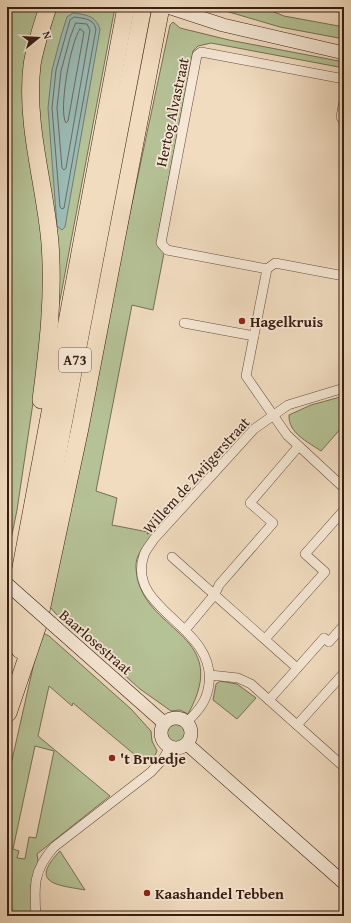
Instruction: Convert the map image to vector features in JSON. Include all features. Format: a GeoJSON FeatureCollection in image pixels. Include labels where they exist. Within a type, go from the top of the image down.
{"type":"FeatureCollection","features":[{"type":"Feature","properties":{"kind":"highway","name":"A73"},"geometry":{"type":"LineString","coordinates":[[34,496],[40,407],[49,341],[52,289],[50,242],[33,130],[31,92],[32,65],[48,7]]}},
{"type":"Feature","properties":{"kind":"highway","name":"A73"},"geometry":{"type":"LineString","coordinates":[[7,642],[126,7]]}},
{"type":"Feature","properties":{"kind":"highway","name":"A73"},"geometry":{"type":"LineString","coordinates":[[7,715],[143,7]]}},
{"type":"Feature","properties":{"kind":"highway","name":"A73"},"geometry":{"type":"LineString","coordinates":[[7,715],[38,625],[83,412],[161,7]]}},
{"type":"Feature","properties":{"kind":"street"},"geometry":{"type":"LineString","coordinates":[[168,7],[222,25],[344,53]]}},
{"type":"Feature","properties":{"kind":"street","name":"Hertog Alvastraat"},"geometry":{"type":"LineString","coordinates":[[267,269],[167,250],[161,243],[196,55],[202,52],[344,79]]}},
{"type":"Feature","properties":{"kind":"street"},"geometry":{"type":"LineString","coordinates":[[344,101],[341,118],[344,122]]}},
{"type":"Feature","properties":{"kind":"street"},"geometry":{"type":"LineString","coordinates":[[344,276],[275,263],[267,269],[246,376],[272,415],[298,448],[344,488]]}},
{"type":"Feature","properties":{"kind":"street"},"geometry":{"type":"LineString","coordinates":[[184,323],[254,336]]}},
{"type":"Feature","properties":{"kind":"street","name":"Willem de Zwijgerstraat"},"geometry":{"type":"LineString","coordinates":[[187,722],[202,707],[208,693],[210,675],[206,659],[199,644],[154,601],[147,590],[143,578],[142,565],[145,554],[154,539],[254,429],[288,405],[344,388]]}},
{"type":"Feature","properties":{"kind":"street"},"geometry":{"type":"LineString","coordinates":[[185,630],[215,594],[219,585],[273,523],[250,502],[298,448]]}},
{"type":"Feature","properties":{"kind":"street"},"geometry":{"type":"LineString","coordinates":[[265,639],[325,572],[305,554],[344,510]]}},
{"type":"Feature","properties":{"kind":"street"},"geometry":{"type":"LineString","coordinates":[[172,557],[297,668]]}},
{"type":"Feature","properties":{"kind":"street","name":"Baarlosestraat"},"geometry":{"type":"LineString","coordinates":[[7,584],[164,723]]}},
{"type":"Feature","properties":{"kind":"street"},"geometry":{"type":"LineString","coordinates":[[269,700],[324,638],[329,642],[344,625]]}},
{"type":"Feature","properties":{"kind":"street"},"geometry":{"type":"LineString","coordinates":[[210,675],[238,678],[251,684],[344,767]]}},
{"type":"Feature","properties":{"kind":"street"},"geometry":{"type":"LineString","coordinates":[[297,725],[342,675],[344,677]]}},
{"type":"Feature","properties":{"kind":"street"},"geometry":{"type":"LineString","coordinates":[[175,718],[187,722],[192,734],[187,744],[179,748],[170,747],[164,744],[161,738],[161,730],[164,723],[175,718]]}},
{"type":"Feature","properties":{"kind":"street"},"geometry":{"type":"LineString","coordinates":[[187,744],[344,883]]}},
{"type":"Feature","properties":{"kind":"street"},"geometry":{"type":"LineString","coordinates":[[36,916],[35,886],[38,870],[45,856],[54,847],[151,772],[163,759],[170,747]]}},
{"type":"Feature","properties":{"kind":"green space"},"geometry":{"type":"Polygon","coordinates":[[[7,7],[43,7],[36,27],[43,238],[44,329],[17,510],[7,559],[7,7]]]}},
{"type":"Feature","properties":{"kind":"green space"},"geometry":{"type":"Polygon","coordinates":[[[53,7],[115,7],[60,300],[53,327],[37,129],[37,65],[53,7]]]}},
{"type":"Feature","properties":{"kind":"green space"},"geometry":{"type":"Polygon","coordinates":[[[212,7],[262,7],[284,16],[344,27],[344,39],[280,27],[212,7]]]}},
{"type":"Feature","properties":{"kind":"green space"},"geometry":{"type":"Polygon","coordinates":[[[173,22],[180,28],[229,40],[344,62],[344,68],[211,43],[198,46],[193,51],[158,235],[157,243],[164,253],[153,310],[132,305],[96,491],[117,498],[112,525],[148,532],[147,534],[155,531],[137,558],[137,577],[144,596],[156,611],[184,637],[194,651],[200,667],[199,688],[188,714],[180,710],[171,711],[140,689],[55,613],[47,603],[170,25],[173,22]]]}},
{"type":"Feature","properties":{"kind":"green space"},"geometry":{"type":"Polygon","coordinates":[[[344,396],[344,425],[321,451],[295,432],[289,415],[311,405],[344,396]]]}},
{"type":"Feature","properties":{"kind":"green space"},"geometry":{"type":"Polygon","coordinates":[[[41,632],[49,636],[131,709],[151,731],[152,741],[157,751],[153,760],[147,765],[73,703],[72,706],[49,686],[38,736],[110,796],[37,854],[38,861],[31,885],[32,916],[7,916],[7,782],[41,632]],[[35,746],[13,849],[19,851],[17,858],[25,859],[29,837],[36,838],[54,751],[35,746]]]}},
{"type":"Feature","properties":{"kind":"green space"},"geometry":{"type":"Polygon","coordinates":[[[220,681],[237,684],[256,698],[237,719],[213,700],[216,684],[220,681]]]}},
{"type":"Feature","properties":{"kind":"green space"},"geometry":{"type":"Polygon","coordinates":[[[176,724],[182,727],[185,733],[182,739],[176,742],[170,739],[167,733],[170,727],[176,724]]]}},
{"type":"Feature","properties":{"kind":"green space"},"geometry":{"type":"Polygon","coordinates":[[[60,851],[85,890],[57,884],[50,881],[47,877],[47,870],[51,862],[60,851]]]}},
{"type":"Feature","properties":{"kind":"water"},"geometry":{"type":"Polygon","coordinates":[[[73,13],[90,16],[96,21],[100,29],[65,227],[62,230],[57,226],[48,108],[52,70],[67,17],[73,13]]]}},
{"type":"Feature","properties":{"kind":"place","name":"Hagelkruis"},"geometry":{"type":"Point","coordinates":[242,321]}},
{"type":"Feature","properties":{"kind":"place","name":"'t Bruedje"},"geometry":{"type":"Point","coordinates":[112,758]}},
{"type":"Feature","properties":{"kind":"place","name":"Kaashandel Tebben"},"geometry":{"type":"Point","coordinates":[147,893]}}]}
